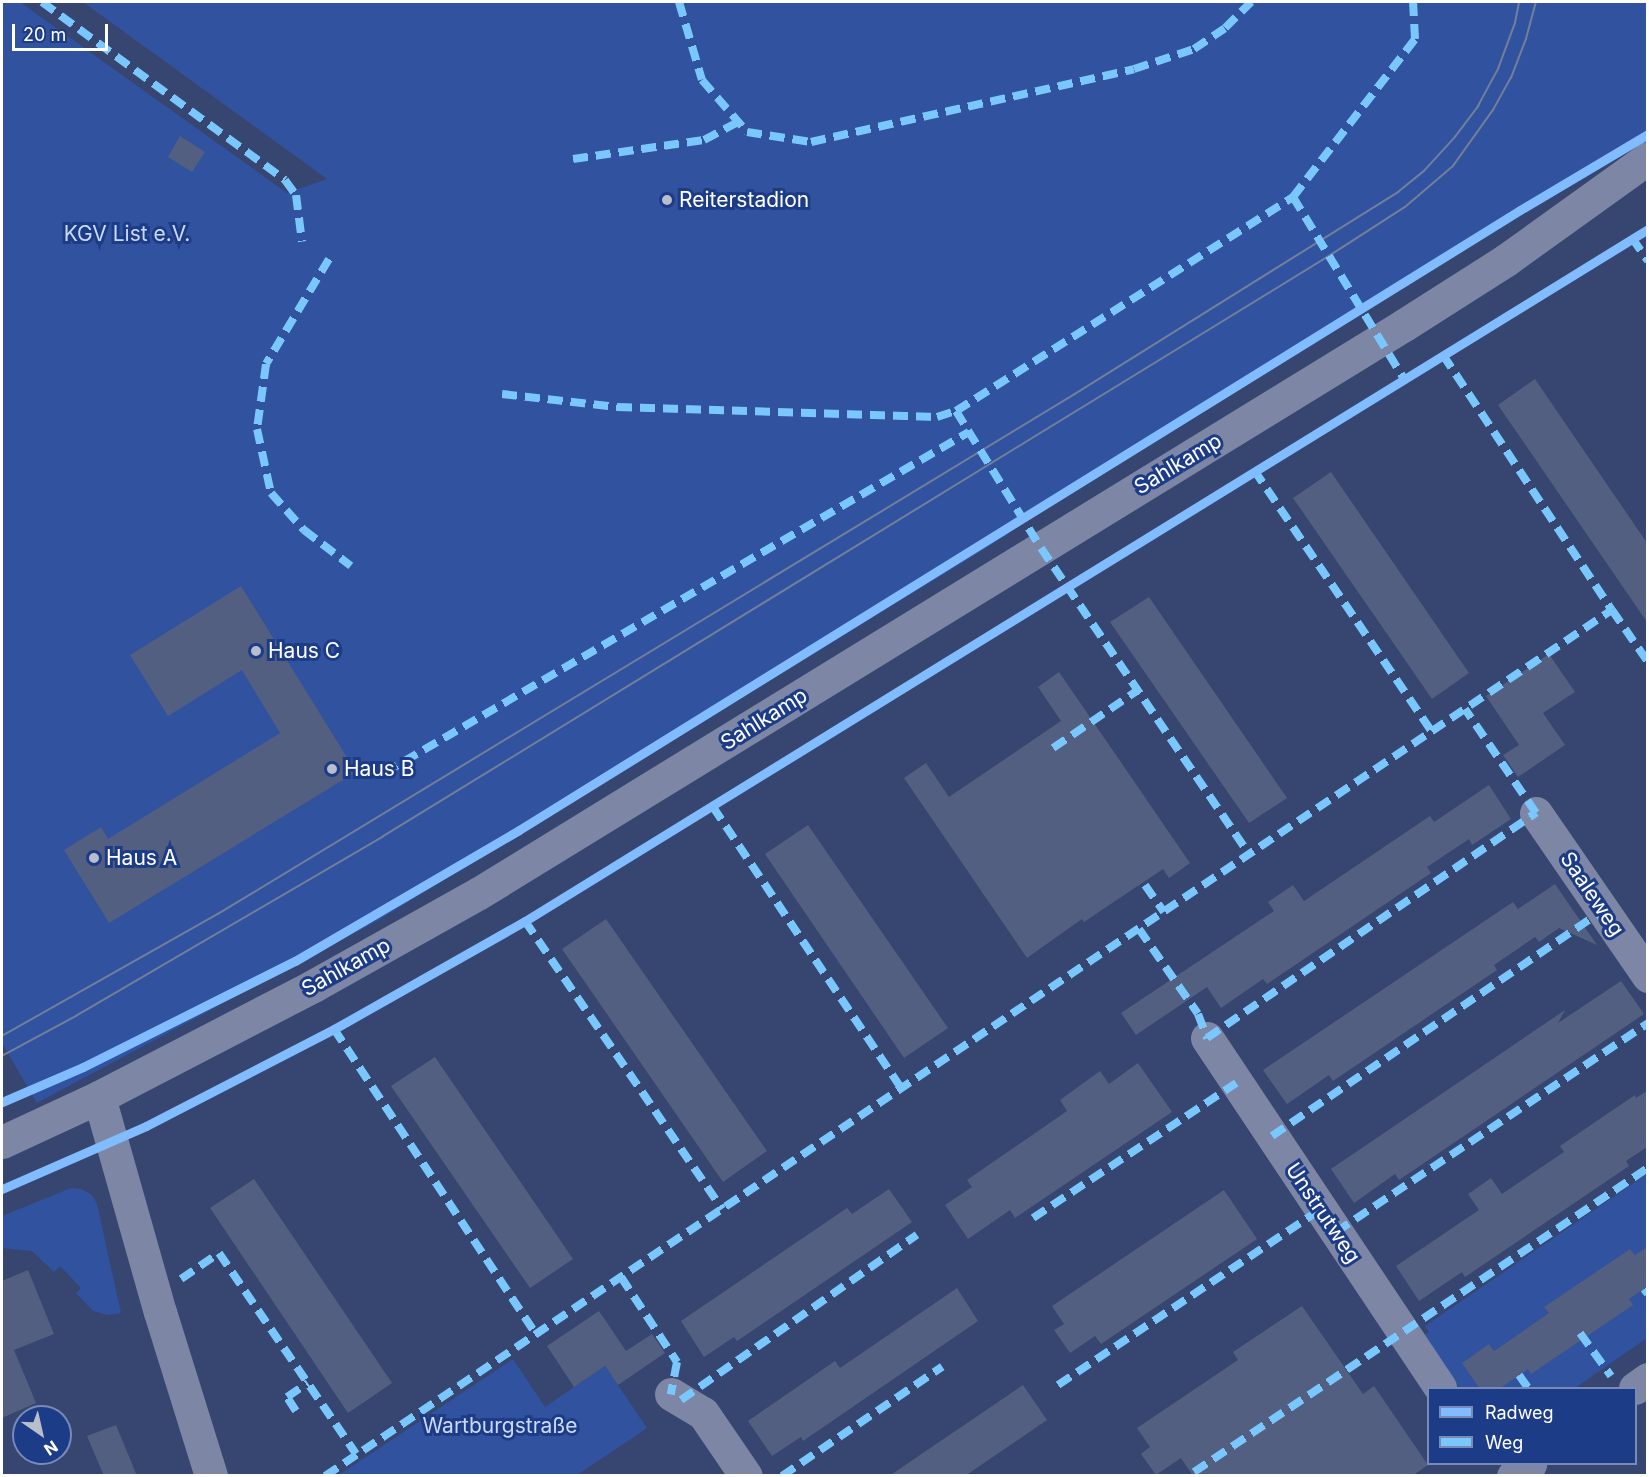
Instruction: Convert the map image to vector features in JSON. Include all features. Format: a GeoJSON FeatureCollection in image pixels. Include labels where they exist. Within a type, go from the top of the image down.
{"type":"FeatureCollection","features":[{"type":"Feature","properties":{"kind":"street","name":"Sahlkamp"},"geometry":{"type":"LineString","coordinates":[[2,1142],[99,1097],[313,986],[478,892],[1214,443],[1506,260],[1647,158]]}},
{"type":"Feature","properties":{"kind":"street","name":"Sahlkamp"},"geometry":{"type":"LineString","coordinates":[[1506,260],[1647,187]]}},
{"type":"Feature","properties":{"kind":"street","name":"Saaleweg"},"geometry":{"type":"LineString","coordinates":[[1536,813],[1647,976]]}},
{"type":"Feature","properties":{"kind":"street","name":"Unstrutweg"},"geometry":{"type":"LineString","coordinates":[[1207,1038],[1439,1387]]}},
{"type":"Feature","properties":{"kind":"street"},"geometry":{"type":"LineString","coordinates":[[99,1097],[160,1312],[211,1476]]}},
{"type":"Feature","properties":{"kind":"street"},"geometry":{"type":"LineString","coordinates":[[671,1394],[703,1413],[746,1476]]}},
{"type":"Feature","properties":{"kind":"street"},"geometry":{"type":"LineString","coordinates":[[1513,1476],[1529,1465]]}},
{"type":"Feature","properties":{"kind":"green space","name":"KGV List e.V."},"geometry":{"type":"Polygon","coordinates":[[[2,2],[20,2],[287,193],[327,179],[83,2],[1647,2],[1647,134],[1368,300],[983,550],[377,921],[37,1103],[2,1043],[2,2]]]}},
{"type":"Feature","properties":{"kind":"green space"},"geometry":{"type":"Polygon","coordinates":[[[1647,1174],[1647,1247],[1635,1255],[1630,1249],[1545,1307],[1549,1313],[1494,1351],[1489,1345],[1463,1362],[1479,1387],[1458,1387],[1423,1336],[1429,1332],[1425,1326],[1647,1174]]]}},
{"type":"Feature","properties":{"kind":"green space"},"geometry":{"type":"Polygon","coordinates":[[[71,1188],[81,1189],[92,1195],[97,1204],[121,1313],[108,1315],[93,1311],[76,1293],[81,1288],[60,1266],[54,1272],[32,1251],[2,1248],[2,1216],[71,1188]]]}},
{"type":"Feature","properties":{"kind":"green space"},"geometry":{"type":"Polygon","coordinates":[[[1647,1287],[1647,1338],[1576,1387],[1500,1387],[1647,1287]]]}},
{"type":"Feature","properties":{"kind":"green space","name":"Wartburgstraße"},"geometry":{"type":"Polygon","coordinates":[[[513,1359],[545,1407],[605,1366],[647,1428],[577,1475],[339,1475],[513,1359]]]}},
{"type":"Feature","properties":{"kind":"building"},"geometry":{"type":"Polygon","coordinates":[[[180,136],[205,152],[192,172],[168,157],[180,136]]]}},
{"type":"Feature","properties":{"kind":"building"},"geometry":{"type":"Polygon","coordinates":[[[1535,379],[1647,543],[1647,622],[1498,405],[1535,379]]]}},
{"type":"Feature","properties":{"kind":"building"},"geometry":{"type":"Polygon","coordinates":[[[1331,472],[1469,673],[1432,699],[1293,498],[1331,472]]]}},
{"type":"Feature","properties":{"kind":"building"},"geometry":{"type":"Polygon","coordinates":[[[241,586],[356,772],[109,923],[64,850],[101,827],[108,839],[280,733],[242,670],[168,716],[130,655],[241,586]]]}},
{"type":"Feature","properties":{"kind":"building"},"geometry":{"type":"Polygon","coordinates":[[[1149,597],[1287,798],[1249,823],[1110,622],[1149,597]]]}},
{"type":"Feature","properties":{"kind":"building"},"geometry":{"type":"Polygon","coordinates":[[[1549,654],[1575,692],[1543,713],[1565,745],[1518,777],[1503,755],[1519,745],[1486,696],[1549,654]]]}},
{"type":"Feature","properties":{"kind":"building"},"geometry":{"type":"Polygon","coordinates":[[[1059,672],[1190,863],[1169,878],[1163,869],[1084,922],[1082,919],[1027,958],[904,778],[926,763],[949,797],[1061,721],[1038,687],[1059,672]]]}},
{"type":"Feature","properties":{"kind":"building"},"geometry":{"type":"Polygon","coordinates":[[[1489,785],[1511,819],[1472,845],[1469,839],[1427,867],[1431,873],[1267,984],[1263,979],[1221,1008],[1207,987],[1136,1035],[1121,1013],[1274,911],[1268,902],[1293,885],[1304,901],[1430,816],[1434,822],[1489,785]]]}},
{"type":"Feature","properties":{"kind":"building"},"geometry":{"type":"Polygon","coordinates":[[[808,825],[948,1028],[904,1058],[765,854],[808,825]]]}},
{"type":"Feature","properties":{"kind":"building"},"geometry":{"type":"Polygon","coordinates":[[[1555,884],[1597,945],[1559,928],[1539,942],[1535,937],[1494,965],[1497,970],[1333,1081],[1329,1075],[1287,1104],[1263,1070],[1513,902],[1518,909],[1555,884]]]}},
{"type":"Feature","properties":{"kind":"building"},"geometry":{"type":"Polygon","coordinates":[[[606,919],[767,1151],[723,1182],[562,949],[606,919]]]}},
{"type":"Feature","properties":{"kind":"building"},"geometry":{"type":"Polygon","coordinates":[[[1621,981],[1644,1014],[1399,1180],[1395,1174],[1354,1203],[1331,1169],[1565,1010],[1558,1023],[1621,981]]]}},
{"type":"Feature","properties":{"kind":"building"},"geometry":{"type":"Polygon","coordinates":[[[435,1057],[573,1259],[530,1288],[391,1086],[435,1057]]]}},
{"type":"Feature","properties":{"kind":"building"},"geometry":{"type":"Polygon","coordinates":[[[1138,1063],[1172,1112],[1015,1218],[1010,1210],[968,1239],[945,1205],[972,1187],[967,1180],[1067,1111],[1060,1100],[1100,1071],[1109,1084],[1138,1063]]]}},
{"type":"Feature","properties":{"kind":"building"},"geometry":{"type":"Polygon","coordinates":[[[1647,1091],[1647,1147],[1626,1161],[1629,1166],[1465,1277],[1462,1272],[1419,1301],[1396,1266],[1479,1210],[1468,1194],[1491,1178],[1502,1194],[1564,1152],[1560,1146],[1635,1095],[1636,1098],[1647,1091]]]}},
{"type":"Feature","properties":{"kind":"building"},"geometry":{"type":"Polygon","coordinates":[[[254,1179],[392,1383],[348,1413],[210,1208],[254,1179]]]}},
{"type":"Feature","properties":{"kind":"building"},"geometry":{"type":"Polygon","coordinates":[[[889,1189],[912,1222],[737,1341],[734,1337],[704,1357],[681,1321],[847,1208],[852,1214],[889,1189]]]}},
{"type":"Feature","properties":{"kind":"building"},"geometry":{"type":"Polygon","coordinates":[[[1224,1190],[1257,1239],[1101,1344],[1095,1336],[1070,1353],[1054,1330],[1064,1324],[1052,1306],[1224,1190]]]}},
{"type":"Feature","properties":{"kind":"building"},"geometry":{"type":"Polygon","coordinates":[[[1647,1247],[1647,1287],[1629,1299],[1633,1305],[1531,1374],[1528,1369],[1502,1387],[1479,1387],[1462,1363],[1489,1344],[1494,1351],[1549,1313],[1544,1307],[1630,1249],[1635,1255],[1647,1247]]]}},
{"type":"Feature","properties":{"kind":"building"},"geometry":{"type":"Polygon","coordinates":[[[28,1270],[54,1334],[14,1350],[36,1403],[12,1405],[12,1414],[2,1418],[2,1281],[28,1270]]]}},
{"type":"Feature","properties":{"kind":"building"},"geometry":{"type":"Polygon","coordinates":[[[957,1288],[978,1321],[803,1441],[801,1437],[772,1456],[748,1421],[835,1361],[840,1368],[957,1288]]]}},
{"type":"Feature","properties":{"kind":"building"},"geometry":{"type":"Polygon","coordinates":[[[1302,1306],[1363,1394],[1374,1386],[1428,1465],[1412,1476],[1193,1476],[1181,1458],[1156,1475],[1141,1454],[1150,1447],[1137,1428],[1238,1360],[1233,1352],[1302,1306]]]}},
{"type":"Feature","properties":{"kind":"building"},"geometry":{"type":"Polygon","coordinates":[[[599,1311],[626,1351],[652,1334],[665,1353],[618,1385],[605,1366],[574,1387],[547,1346],[599,1311]]]}},
{"type":"Feature","properties":{"kind":"building"},"geometry":{"type":"Polygon","coordinates":[[[1023,1385],[1047,1420],[965,1476],[889,1476],[1023,1385]]]}},
{"type":"Feature","properties":{"kind":"building"},"geometry":{"type":"Polygon","coordinates":[[[116,1425],[137,1476],[104,1476],[87,1436],[116,1425]]]}},
{"type":"Feature","properties":{"kind":"tram line"},"geometry":{"type":"LineString","coordinates":[[2,1036],[218,914],[1075,394],[1398,192],[1424,171],[1455,137],[1478,106],[1498,69],[1515,23],[1519,2]]}},
{"type":"Feature","properties":{"kind":"tram line"},"geometry":{"type":"LineString","coordinates":[[2,1056],[76,1016],[382,837],[1329,256],[1405,207],[1453,166],[1493,110],[1511,78],[1526,39],[1536,2]]}},
{"type":"Feature","properties":{"kind":"marked path"},"geometry":{"type":"LineString","coordinates":[[42,2],[285,180],[296,195],[302,242]]}},
{"type":"Feature","properties":{"kind":"marked path"},"geometry":{"type":"LineString","coordinates":[[679,2],[702,80],[747,132],[811,142],[1134,69],[1194,49],[1225,28],[1251,2]]}},
{"type":"Feature","properties":{"kind":"marked path"},"geometry":{"type":"LineString","coordinates":[[502,394],[617,407],[937,417],[956,411],[1293,197],[1415,39],[1413,2]]}},
{"type":"Feature","properties":{"kind":"marked path"},"geometry":{"type":"LineString","coordinates":[[573,159],[704,140],[738,122]]}},
{"type":"Feature","properties":{"kind":"marked path"},"geometry":{"type":"LineString","coordinates":[[1293,197],[1404,379]]}},
{"type":"Feature","properties":{"kind":"marked path"},"geometry":{"type":"LineString","coordinates":[[1632,238],[1648,261]]}},
{"type":"Feature","properties":{"kind":"marked path"},"geometry":{"type":"LineString","coordinates":[[329,259],[266,364],[257,429],[271,493],[304,530],[351,566]]}},
{"type":"Feature","properties":{"kind":"marked path"},"geometry":{"type":"LineString","coordinates":[[1443,355],[1612,610]]}},
{"type":"Feature","properties":{"kind":"marked path"},"geometry":{"type":"LineString","coordinates":[[956,411],[1041,548],[1249,854]]}},
{"type":"Feature","properties":{"kind":"marked path"},"geometry":{"type":"LineString","coordinates":[[384,773],[969,432]]}},
{"type":"Feature","properties":{"kind":"marked path"},"geometry":{"type":"LineString","coordinates":[[1254,470],[1432,732]]}},
{"type":"Feature","properties":{"kind":"marked path"},"geometry":{"type":"LineString","coordinates":[[325,1476],[1612,610],[1648,662]]}},
{"type":"Feature","properties":{"kind":"marked path"},"geometry":{"type":"LineString","coordinates":[[1053,748],[1138,690]]}},
{"type":"Feature","properties":{"kind":"marked path"},"geometry":{"type":"LineString","coordinates":[[1139,929],[1198,1014],[1207,1038],[1536,813],[1465,709]]}},
{"type":"Feature","properties":{"kind":"marked path"},"geometry":{"type":"LineString","coordinates":[[713,807],[901,1088]]}},
{"type":"Feature","properties":{"kind":"marked path"},"geometry":{"type":"LineString","coordinates":[[1145,885],[1164,912]]}},
{"type":"Feature","properties":{"kind":"marked path"},"geometry":{"type":"LineString","coordinates":[[1272,1136],[1603,910]]}},
{"type":"Feature","properties":{"kind":"marked path"},"geometry":{"type":"LineString","coordinates":[[525,921],[722,1209]]}},
{"type":"Feature","properties":{"kind":"marked path"},"geometry":{"type":"LineString","coordinates":[[1336,1232],[1648,1023]]}},
{"type":"Feature","properties":{"kind":"marked path"},"geometry":{"type":"LineString","coordinates":[[334,1029],[536,1334]]}},
{"type":"Feature","properties":{"kind":"marked path"},"geometry":{"type":"LineString","coordinates":[[1033,1218],[1236,1083]]}},
{"type":"Feature","properties":{"kind":"marked path"},"geometry":{"type":"LineString","coordinates":[[1194,1472],[1648,1168]]}},
{"type":"Feature","properties":{"kind":"marked path"},"geometry":{"type":"LineString","coordinates":[[1058,1385],[1321,1209]]}},
{"type":"Feature","properties":{"kind":"marked path"},"geometry":{"type":"LineString","coordinates":[[681,1400],[917,1235]]}},
{"type":"Feature","properties":{"kind":"marked path"},"geometry":{"type":"LineString","coordinates":[[181,1279],[219,1253],[356,1454]]}},
{"type":"Feature","properties":{"kind":"marked path"},"geometry":{"type":"LineString","coordinates":[[621,1277],[677,1362],[671,1394]]}},
{"type":"Feature","properties":{"kind":"marked path"},"geometry":{"type":"LineString","coordinates":[[1644,1289],[1648,1294]]}},
{"type":"Feature","properties":{"kind":"marked path"},"geometry":{"type":"LineString","coordinates":[[1580,1333],[1611,1376]]}},
{"type":"Feature","properties":{"kind":"marked path"},"geometry":{"type":"LineString","coordinates":[[782,1476],[942,1367]]}},
{"type":"Feature","properties":{"kind":"marked path"},"geometry":{"type":"LineString","coordinates":[[1519,1375],[1527,1387]]}},
{"type":"Feature","properties":{"kind":"marked path"},"geometry":{"type":"LineString","coordinates":[[296,1411],[287,1397],[308,1383]]}},
{"type":"Feature","properties":{"kind":"cycle path"},"geometry":{"type":"LineString","coordinates":[[2,1102],[83,1067],[295,961],[519,830],[1520,210],[1648,134]]}},
{"type":"Feature","properties":{"kind":"cycle path"},"geometry":{"type":"LineString","coordinates":[[2,1189],[146,1126],[334,1029],[525,921],[1648,229]]}},
{"type":"Feature","properties":{"kind":"place","name":"Reiterstadion"},"geometry":{"type":"Point","coordinates":[667,200]}},
{"type":"Feature","properties":{"kind":"place","name":"Haus C"},"geometry":{"type":"Point","coordinates":[256,651]}},
{"type":"Feature","properties":{"kind":"place","name":"Haus B"},"geometry":{"type":"Point","coordinates":[332,769]}},
{"type":"Feature","properties":{"kind":"place","name":"Haus A"},"geometry":{"type":"Point","coordinates":[94,858]}}]}
